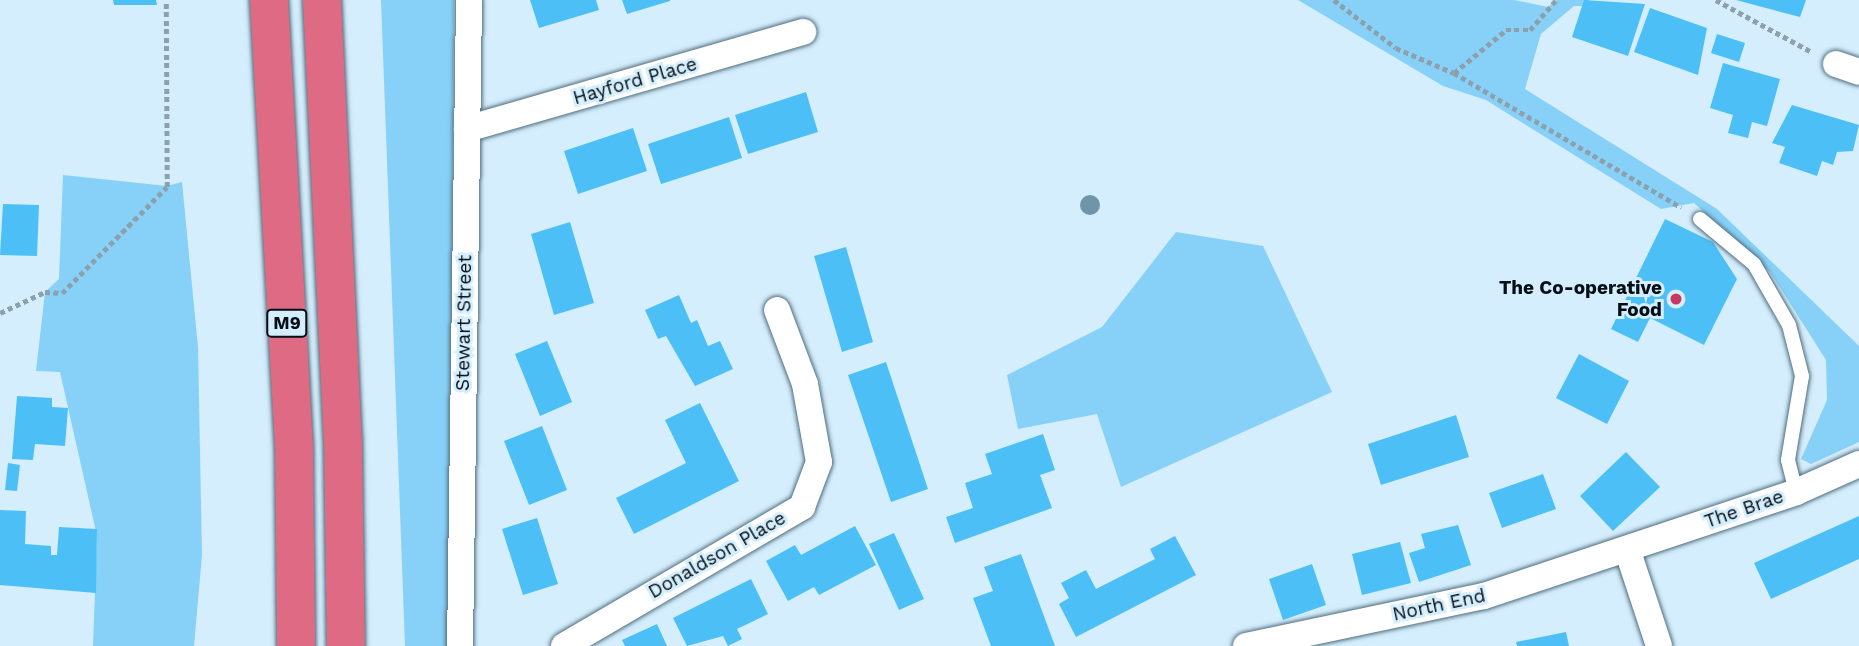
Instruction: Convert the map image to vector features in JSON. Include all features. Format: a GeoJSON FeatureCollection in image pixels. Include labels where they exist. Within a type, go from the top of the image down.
{"type":"FeatureCollection","features":[{"type":"Feature","properties":{"kind":"highway","name":"M9"},"geometry":{"type":"LineString","coordinates":[[269,0],[294,446],[296,646]]}},
{"type":"Feature","properties":{"kind":"highway","name":"M9"},"geometry":{"type":"LineString","coordinates":[[322,0],[343,440],[346,646]]}},
{"type":"Feature","properties":{"kind":"street","name":"Stewart Street"},"geometry":{"type":"LineString","coordinates":[[460,646],[469,0]]}},
{"type":"Feature","properties":{"kind":"street","name":"Hayford Place"},"geometry":{"type":"LineString","coordinates":[[467,129],[803,32]]}},
{"type":"Feature","properties":{"kind":"street","name":"Donaldson Place"},"geometry":{"type":"LineString","coordinates":[[564,646],[802,507],[819,462],[805,384],[777,310]]}},
{"type":"Feature","properties":{"kind":"street","name":"The Brae"},"geometry":{"type":"LineString","coordinates":[[1627,548],[1796,492],[1859,464]]}},
{"type":"Feature","properties":{"kind":"street","name":"North End"},"geometry":{"type":"LineString","coordinates":[[1246,646],[1484,596],[1627,548]]}},
{"type":"Feature","properties":{"kind":"street"},"geometry":{"type":"LineString","coordinates":[[1627,548],[1659,646]]}},
{"type":"Feature","properties":{"kind":"lane"},"geometry":{"type":"LineString","coordinates":[[1700,219],[1754,264],[1789,325],[1802,376],[1788,460],[1796,492]]}},
{"type":"Feature","properties":{"kind":"path"},"geometry":{"type":"LineString","coordinates":[[0,313],[45,292],[62,293],[167,187],[166,0]]}},
{"type":"Feature","properties":{"kind":"path"},"geometry":{"type":"LineString","coordinates":[[1334,0],[1396,48],[1454,73],[1700,219]]}},
{"type":"Feature","properties":{"kind":"path"},"geometry":{"type":"LineString","coordinates":[[1454,73],[1506,30],[1530,30],[1556,0]]}},
{"type":"Feature","properties":{"kind":"path"},"geometry":{"type":"LineString","coordinates":[[1716,0],[1847,68]]}},
{"type":"Feature","properties":{"kind":"shaded area"},"geometry":{"type":"Polygon","coordinates":[[[381,0],[454,0],[449,646],[405,646],[381,0]]]}},
{"type":"Feature","properties":{"kind":"shaded area"},"geometry":{"type":"Polygon","coordinates":[[[1298,0],[1514,0],[1548,7],[1556,0],[1589,0],[1591,6],[1574,6],[1541,34],[1525,89],[1717,209],[1859,346],[1859,442],[1811,464],[1801,459],[1827,400],[1826,360],[1770,272],[1694,203],[1661,209],[1486,100],[1443,86],[1298,0]]]}},
{"type":"Feature","properties":{"kind":"shaded area"},"geometry":{"type":"Polygon","coordinates":[[[63,175],[167,186],[182,182],[198,347],[202,555],[194,646],[93,646],[97,536],[60,372],[36,371],[45,292],[59,279],[63,175]]]}},
{"type":"Feature","properties":{"kind":"shaded area"},"geometry":{"type":"Polygon","coordinates":[[[1176,232],[1263,246],[1332,392],[1121,487],[1097,414],[1018,429],[1007,375],[1102,327],[1176,232]]]}},
{"type":"Feature","properties":{"kind":"building"},"geometry":{"type":"Polygon","coordinates":[[[113,0],[156,0],[157,5],[114,5],[113,0]]]}},
{"type":"Feature","properties":{"kind":"building"},"geometry":{"type":"Polygon","coordinates":[[[530,0],[596,0],[599,10],[539,28],[530,0]]]}},
{"type":"Feature","properties":{"kind":"building"},"geometry":{"type":"Polygon","coordinates":[[[622,0],[670,0],[670,1],[627,14],[622,0]]]}},
{"type":"Feature","properties":{"kind":"building"},"geometry":{"type":"Polygon","coordinates":[[[1584,0],[1645,4],[1628,56],[1572,37],[1584,0]]]}},
{"type":"Feature","properties":{"kind":"building"},"geometry":{"type":"Polygon","coordinates":[[[1736,0],[1806,0],[1800,17],[1736,0]]]}},
{"type":"Feature","properties":{"kind":"building"},"geometry":{"type":"Polygon","coordinates":[[[1650,8],[1707,28],[1698,75],[1634,52],[1650,8]]]}},
{"type":"Feature","properties":{"kind":"building"},"geometry":{"type":"Polygon","coordinates":[[[1717,34],[1745,43],[1739,62],[1711,53],[1717,34]]]}},
{"type":"Feature","properties":{"kind":"building"},"geometry":{"type":"Polygon","coordinates":[[[1723,63],[1780,79],[1767,126],[1752,122],[1748,138],[1728,133],[1733,115],[1710,108],[1723,63]]]}},
{"type":"Feature","properties":{"kind":"building"},"geometry":{"type":"Polygon","coordinates":[[[806,92],[818,132],[748,154],[735,115],[806,92]]]}},
{"type":"Feature","properties":{"kind":"building"},"geometry":{"type":"Polygon","coordinates":[[[1792,105],[1859,125],[1853,151],[1837,152],[1833,165],[1822,161],[1817,176],[1779,163],[1785,147],[1772,143],[1792,105]]]}},
{"type":"Feature","properties":{"kind":"building"},"geometry":{"type":"Polygon","coordinates":[[[729,117],[742,158],[661,184],[648,144],[729,117]]]}},
{"type":"Feature","properties":{"kind":"building"},"geometry":{"type":"Polygon","coordinates":[[[633,128],[647,171],[578,194],[564,151],[633,128]]]}},
{"type":"Feature","properties":{"kind":"building"},"geometry":{"type":"Polygon","coordinates":[[[3,204],[39,205],[37,256],[0,255],[3,204]]]}},
{"type":"Feature","properties":{"kind":"building","name":"The Co-operative Food"},"geometry":{"type":"Polygon","coordinates":[[[1665,219],[1713,242],[1737,279],[1704,345],[1650,318],[1638,342],[1611,329],[1665,219]]]}},
{"type":"Feature","properties":{"kind":"building"},"geometry":{"type":"Polygon","coordinates":[[[570,222],[594,303],[554,315],[531,234],[570,222]]]}},
{"type":"Feature","properties":{"kind":"building"},"geometry":{"type":"Polygon","coordinates":[[[846,247],[873,342],[842,352],[814,256],[846,247]]]}},
{"type":"Feature","properties":{"kind":"building"},"geometry":{"type":"Polygon","coordinates":[[[679,295],[691,323],[697,320],[708,346],[720,341],[733,369],[695,386],[666,336],[658,339],[645,310],[679,295]]]}},
{"type":"Feature","properties":{"kind":"building"},"geometry":{"type":"Polygon","coordinates":[[[547,341],[572,402],[540,416],[515,354],[547,341]]]}},
{"type":"Feature","properties":{"kind":"building"},"geometry":{"type":"Polygon","coordinates":[[[1579,354],[1629,381],[1607,424],[1556,398],[1579,354]]]}},
{"type":"Feature","properties":{"kind":"building"},"geometry":{"type":"Polygon","coordinates":[[[886,362],[928,489],[891,502],[848,375],[886,362]]]}},
{"type":"Feature","properties":{"kind":"building"},"geometry":{"type":"Polygon","coordinates":[[[17,396],[52,398],[52,407],[68,408],[65,446],[35,444],[33,460],[12,459],[17,396]]]}},
{"type":"Feature","properties":{"kind":"building"},"geometry":{"type":"Polygon","coordinates":[[[700,403],[739,481],[634,534],[616,498],[686,463],[665,420],[700,403]]]}},
{"type":"Feature","properties":{"kind":"building"},"geometry":{"type":"Polygon","coordinates":[[[1456,415],[1469,457],[1381,485],[1368,444],[1456,415]]]}},
{"type":"Feature","properties":{"kind":"building"},"geometry":{"type":"Polygon","coordinates":[[[542,426],[567,490],[529,505],[504,441],[542,426]]]}},
{"type":"Feature","properties":{"kind":"building"},"geometry":{"type":"Polygon","coordinates":[[[1043,434],[1055,470],[1040,475],[1052,508],[955,543],[946,517],[973,508],[965,483],[992,474],[985,454],[1043,434]]]}},
{"type":"Feature","properties":{"kind":"building"},"geometry":{"type":"Polygon","coordinates":[[[1626,452],[1660,487],[1613,531],[1580,496],[1626,452]]]}},
{"type":"Feature","properties":{"kind":"building"},"geometry":{"type":"Polygon","coordinates":[[[8,463],[20,465],[17,491],[5,490],[8,463]]]}},
{"type":"Feature","properties":{"kind":"building"},"geometry":{"type":"Polygon","coordinates":[[[1543,474],[1556,509],[1502,528],[1489,493],[1543,474]]]}},
{"type":"Feature","properties":{"kind":"building"},"geometry":{"type":"Polygon","coordinates":[[[0,510],[26,511],[25,544],[51,546],[51,555],[57,555],[59,527],[97,529],[96,593],[0,585],[0,510]]]}},
{"type":"Feature","properties":{"kind":"building"},"geometry":{"type":"Polygon","coordinates":[[[1859,516],[1859,559],[1771,599],[1754,563],[1859,516]]]}},
{"type":"Feature","properties":{"kind":"building"},"geometry":{"type":"Polygon","coordinates":[[[537,518],[558,584],[523,595],[502,529],[537,518]]]}},
{"type":"Feature","properties":{"kind":"building"},"geometry":{"type":"Polygon","coordinates":[[[1458,525],[1471,565],[1419,582],[1409,553],[1425,548],[1421,534],[1458,525]]]}},
{"type":"Feature","properties":{"kind":"building"},"geometry":{"type":"Polygon","coordinates":[[[855,526],[876,565],[819,595],[814,587],[788,601],[766,561],[795,545],[801,555],[855,526]]]}},
{"type":"Feature","properties":{"kind":"building"},"geometry":{"type":"Polygon","coordinates":[[[894,533],[924,599],[899,610],[869,544],[894,533]]]}},
{"type":"Feature","properties":{"kind":"building"},"geometry":{"type":"Polygon","coordinates":[[[1175,536],[1196,575],[1076,637],[1059,604],[1069,598],[1061,583],[1086,570],[1096,589],[1155,559],[1150,549],[1175,536]]]}},
{"type":"Feature","properties":{"kind":"building"},"geometry":{"type":"Polygon","coordinates":[[[1400,542],[1411,583],[1362,595],[1352,554],[1400,542]]]}},
{"type":"Feature","properties":{"kind":"building"},"geometry":{"type":"Polygon","coordinates":[[[1021,554],[1055,646],[991,646],[973,598],[993,591],[984,567],[1021,554]]]}},
{"type":"Feature","properties":{"kind":"building"},"geometry":{"type":"Polygon","coordinates":[[[1312,564],[1326,605],[1283,620],[1269,579],[1312,564]]]}},
{"type":"Feature","properties":{"kind":"building"},"geometry":{"type":"Polygon","coordinates":[[[751,579],[768,614],[737,629],[742,639],[728,646],[723,636],[687,646],[673,618],[751,579]]]}},
{"type":"Feature","properties":{"kind":"building"},"geometry":{"type":"Polygon","coordinates":[[[657,624],[667,646],[625,646],[622,640],[657,624]]]}},
{"type":"Feature","properties":{"kind":"building"},"geometry":{"type":"Polygon","coordinates":[[[1566,632],[1569,646],[1517,646],[1516,642],[1566,632]]]}},
{"type":"Feature","properties":{"kind":"place","name":"The Co-operative Food"},"geometry":{"type":"Point","coordinates":[1676,299]}}]}
